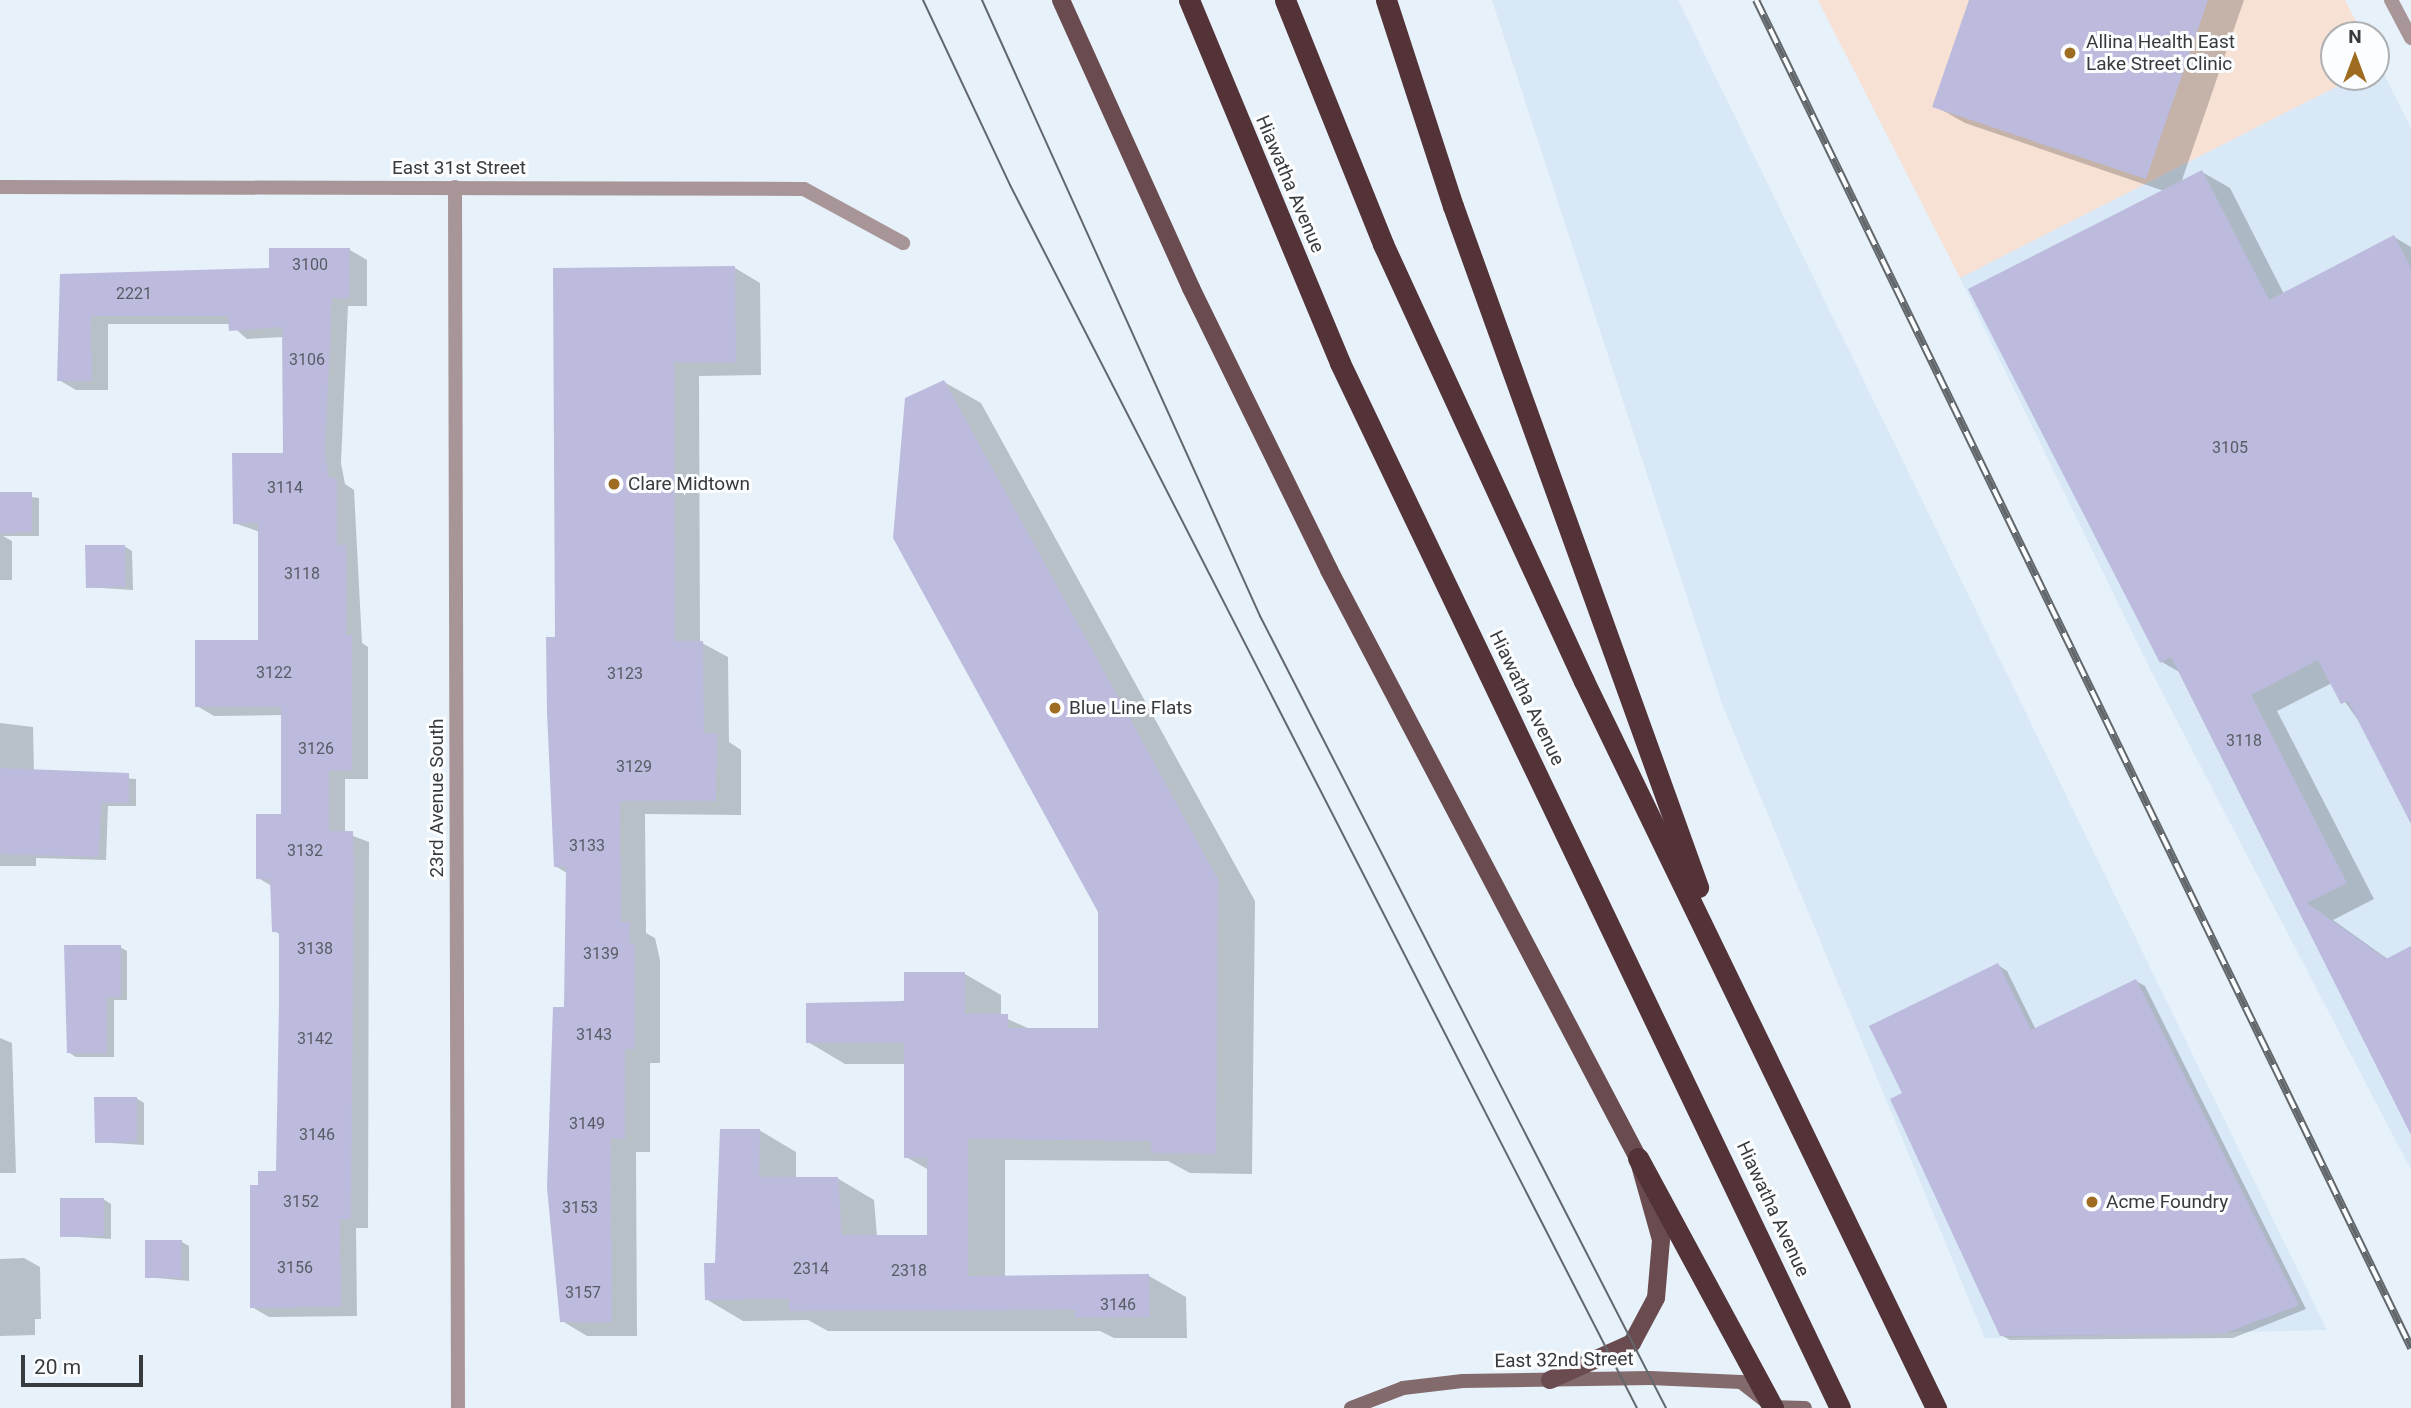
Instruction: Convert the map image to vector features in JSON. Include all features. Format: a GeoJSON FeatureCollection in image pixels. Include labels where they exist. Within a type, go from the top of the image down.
{"type":"FeatureCollection","features":[{"type":"Feature","properties":{"kind":"highway","name":"Hiawatha Avenue"},"geometry":{"type":"LineString","coordinates":[[1189,0],[1340,363],[1840,1408]]}},
{"type":"Feature","properties":{"kind":"highway"},"geometry":{"type":"LineString","coordinates":[[1285,0],[1358,180],[1584,681],[1936,1408]]}},
{"type":"Feature","properties":{"kind":"highway"},"geometry":{"type":"LineString","coordinates":[[1386,0],[1453,206],[1732,982]]}},
{"type":"Feature","properties":{"kind":"highway"},"geometry":{"type":"LineString","coordinates":[[1638,1158],[1773,1408]]}},
{"type":"Feature","properties":{"kind":"main road"},"geometry":{"type":"LineString","coordinates":[[1061,0],[1191,288],[1329,570],[1638,1158],[1661,1240],[1656,1298],[1632,1343],[1550,1380]]}},
{"type":"Feature","properties":{"kind":"street"},"geometry":{"type":"LineString","coordinates":[[2391,0],[2411,38]]}},
{"type":"Feature","properties":{"kind":"street","name":"East 31st Street"},"geometry":{"type":"LineString","coordinates":[[0,187],[804,188],[904,243]]}},
{"type":"Feature","properties":{"kind":"street","name":"23rd Avenue South"},"geometry":{"type":"LineString","coordinates":[[455,187],[458,1408]]}},
{"type":"Feature","properties":{"kind":"street","name":"East 32nd Street"},"geometry":{"type":"LineString","coordinates":[[1351,1408],[1403,1388],[1550,1380],[1741,1382],[1773,1408]]}},
{"type":"Feature","properties":{"kind":"street"},"geometry":{"type":"LineString","coordinates":[[1773,1408],[1805,1408]]}},
{"type":"Feature","properties":{"kind":"shaded area"},"geometry":{"type":"Polygon","coordinates":[[[1492,0],[1678,0],[2327,1330],[1985,1338],[1722,704],[1492,0]]]}},
{"type":"Feature","properties":{"kind":"shaded area"},"geometry":{"type":"Polygon","coordinates":[[[1818,0],[2345,0],[2356,21],[2320,21],[2320,91],[2328,91],[1960,278],[1818,0]]]}},
{"type":"Feature","properties":{"kind":"shaded area"},"geometry":{"type":"Polygon","coordinates":[[[2390,87],[2411,128],[2411,1170],[2150,669],[1960,278],[2328,91],[2390,91],[2390,87]]]}},
{"type":"Feature","properties":{"kind":"building","name":"Allina Health East Lake Street Clinic"},"geometry":{"type":"Polygon","coordinates":[[[1969,0],[2208,0],[2146,179],[1932,107],[1969,0]]]}},
{"type":"Feature","properties":{"kind":"building"},"geometry":{"type":"Polygon","coordinates":[[[2202,170],[2269,300],[2394,235],[2411,268],[2411,824],[2348,701],[2341,704],[2318,660],[2251,695],[2347,883],[2307,903],[2386,959],[2411,946],[2411,1135],[2171,657],[2160,663],[1968,289],[2202,170]]]}},
{"type":"Feature","properties":{"kind":"building"},"geometry":{"type":"Polygon","coordinates":[[[269,248],[350,248],[350,298],[332,298],[325,452],[329,478],[337,478],[337,545],[346,545],[346,635],[352,635],[352,770],[329,771],[329,831],[353,831],[354,870],[351,1219],[340,1219],[341,1307],[250,1308],[250,1185],[258,1185],[258,1171],[276,1171],[279,1005],[279,932],[272,932],[270,879],[256,879],[256,814],[281,814],[281,707],[195,707],[195,640],[258,640],[258,523],[233,524],[232,453],[283,453],[282,327],[229,331],[228,316],[91,316],[92,381],[57,381],[60,274],[269,268],[269,248]]]}},
{"type":"Feature","properties":{"kind":"building"},"geometry":{"type":"Polygon","coordinates":[[[735,266],[736,362],[674,362],[675,641],[703,641],[704,733],[717,733],[716,801],[620,801],[621,922],[630,922],[630,943],[635,944],[635,1049],[625,1049],[625,1139],[611,1138],[612,1322],[560,1322],[547,1188],[553,1007],[564,1007],[566,867],[554,867],[547,712],[546,637],[555,637],[553,268],[735,266]]]}},
{"type":"Feature","properties":{"kind":"building","name":"Blue Line Flats"},"geometry":{"type":"Polygon","coordinates":[[[944,380],[1218,879],[1216,1154],[1151,1153],[1151,1141],[968,1139],[968,1276],[1149,1274],[1150,1317],[1075,1318],[1075,1310],[789,1311],[789,1299],[705,1300],[704,1263],[715,1263],[720,1129],[760,1129],[759,1177],[838,1177],[842,1235],[927,1235],[927,1158],[904,1158],[904,1043],[806,1043],[806,1003],[904,1001],[904,972],[965,972],[965,1014],[1008,1014],[1008,1028],[1098,1028],[1098,912],[893,538],[905,398],[944,380]]]}},
{"type":"Feature","properties":{"kind":"building"},"geometry":{"type":"Polygon","coordinates":[[[0,492],[32,492],[32,532],[0,533],[0,492]]]}},
{"type":"Feature","properties":{"kind":"building"},"geometry":{"type":"Polygon","coordinates":[[[85,545],[125,545],[126,587],[86,588],[85,545]]]}},
{"type":"Feature","properties":{"kind":"building"},"geometry":{"type":"Polygon","coordinates":[[[0,768],[129,773],[129,803],[101,803],[99,857],[0,854],[0,768]]]}},
{"type":"Feature","properties":{"kind":"building"},"geometry":{"type":"Polygon","coordinates":[[[64,945],[121,945],[121,997],[107,997],[107,1053],[67,1053],[64,945]]]}},
{"type":"Feature","properties":{"kind":"building","name":"Acme Foundry"},"geometry":{"type":"Polygon","coordinates":[[[1998,963],[2031,1030],[2136,979],[2299,1305],[2223,1334],[2000,1336],[1890,1099],[1902,1093],[1869,1026],[1998,963]]]}},
{"type":"Feature","properties":{"kind":"building"},"geometry":{"type":"Polygon","coordinates":[[[94,1097],[137,1097],[137,1142],[95,1143],[94,1097]]]}},
{"type":"Feature","properties":{"kind":"building"},"geometry":{"type":"Polygon","coordinates":[[[60,1198],[104,1198],[104,1236],[60,1237],[60,1198]]]}},
{"type":"Feature","properties":{"kind":"building"},"geometry":{"type":"Polygon","coordinates":[[[145,1240],[182,1240],[182,1278],[145,1278],[145,1240]]]}},
{"type":"Feature","properties":{"kind":"tram line"},"geometry":{"type":"LineString","coordinates":[[923,0],[1010,185],[1637,1408]]}},
{"type":"Feature","properties":{"kind":"tram line"},"geometry":{"type":"LineString","coordinates":[[982,0],[1260,616],[1666,1408]]}},
{"type":"Feature","properties":{"kind":"railway"},"geometry":{"type":"LineString","coordinates":[[1756,0],[2411,1348]]}},
{"type":"Feature","properties":{"kind":"place","name":"Allina Health East Lake Street Clinic"},"geometry":{"type":"Point","coordinates":[2070,53]}},
{"type":"Feature","properties":{"kind":"place","name":"Clare Midtown"},"geometry":{"type":"Point","coordinates":[614,484]}},
{"type":"Feature","properties":{"kind":"place","name":"Blue Line Flats"},"geometry":{"type":"Point","coordinates":[1055,708]}},
{"type":"Feature","properties":{"kind":"place","name":"Acme Foundry"},"geometry":{"type":"Point","coordinates":[2092,1202]}}]}
